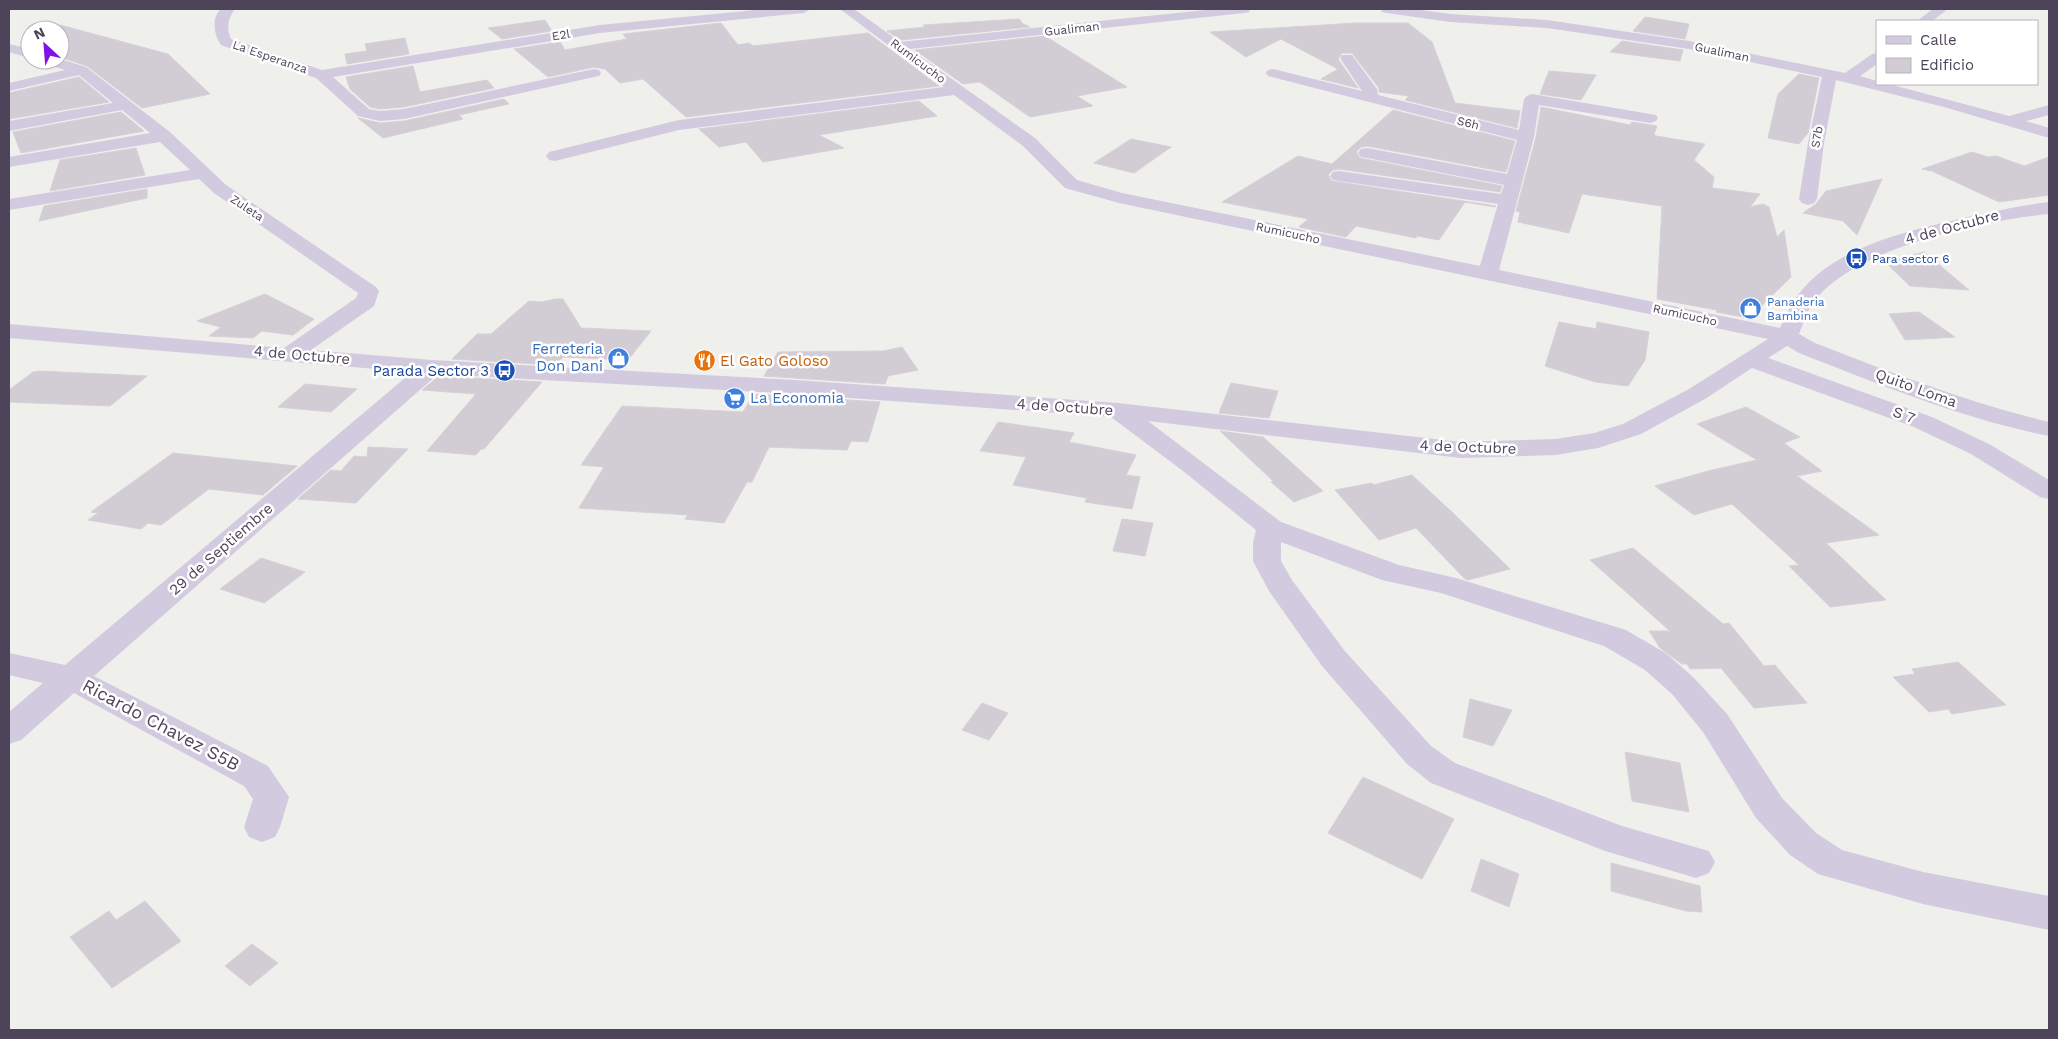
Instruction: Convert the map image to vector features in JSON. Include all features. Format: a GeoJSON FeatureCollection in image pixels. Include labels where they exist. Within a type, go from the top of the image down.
{"type":"FeatureCollection","features":[{"type":"Feature","properties":{"kind":"street","name":"La Esperanza"},"geometry":{"type":"LineString","coordinates":[[229,9],[223,14],[222,23],[222,37],[226,42],[320,75]]}},
{"type":"Feature","properties":{"kind":"street","name":"E2l"},"geometry":{"type":"LineString","coordinates":[[320,75],[600,29],[804,9]]}},
{"type":"Feature","properties":{"kind":"street","name":"Rumicucho"},"geometry":{"type":"LineString","coordinates":[[846,9],[900,46],[1029,142],[1071,184],[1118,198],[1786,336]]}},
{"type":"Feature","properties":{"kind":"street"},"geometry":{"type":"LineString","coordinates":[[1158,9],[1170,18]]}},
{"type":"Feature","properties":{"kind":"street","name":"Gualiman"},"geometry":{"type":"LineString","coordinates":[[900,46],[1244,9]]}},
{"type":"Feature","properties":{"kind":"street","name":"Gualiman"},"geometry":{"type":"LineString","coordinates":[[1387,9],[1450,18],[1547,24],[1689,45],[1848,78],[2049,133]]}},
{"type":"Feature","properties":{"kind":"street"},"geometry":{"type":"LineString","coordinates":[[1547,24],[1555,9]]}},
{"type":"Feature","properties":{"kind":"street"},"geometry":{"type":"LineString","coordinates":[[1924,20],[1942,9]]}},
{"type":"Feature","properties":{"kind":"street"},"geometry":{"type":"LineString","coordinates":[[11,48],[20,51]]}},
{"type":"Feature","properties":{"kind":"street"},"geometry":{"type":"LineString","coordinates":[[1347,58],[1369,89],[1370,96]]}},
{"type":"Feature","properties":{"kind":"street"},"geometry":{"type":"LineString","coordinates":[[1848,78],[1876,58]]}},
{"type":"Feature","properties":{"kind":"street","name":"Zuleta"},"geometry":{"type":"LineString","coordinates":[[70,67],[81,70],[126,105],[164,136],[220,189],[369,291],[366,301],[290,354]]}},
{"type":"Feature","properties":{"kind":"street"},"geometry":{"type":"LineString","coordinates":[[9,87],[81,70]]}},
{"type":"Feature","properties":{"kind":"street"},"geometry":{"type":"LineString","coordinates":[[320,75],[364,113],[380,116],[404,114],[594,73]]}},
{"type":"Feature","properties":{"kind":"street","name":"S6h"},"geometry":{"type":"LineString","coordinates":[[1274,73],[1526,137]]}},
{"type":"Feature","properties":{"kind":"street","name":"S7b"},"geometry":{"type":"LineString","coordinates":[[1808,199],[1816,144],[1830,75]]}},
{"type":"Feature","properties":{"kind":"street"},"geometry":{"type":"LineString","coordinates":[[555,156],[679,125],[957,90]]}},
{"type":"Feature","properties":{"kind":"street"},"geometry":{"type":"LineString","coordinates":[[1488,274],[1526,137],[1532,98],[1650,118]]}},
{"type":"Feature","properties":{"kind":"street"},"geometry":{"type":"LineString","coordinates":[[9,126],[126,105]]}},
{"type":"Feature","properties":{"kind":"street"},"geometry":{"type":"LineString","coordinates":[[2009,121],[2049,110]]}},
{"type":"Feature","properties":{"kind":"street"},"geometry":{"type":"LineString","coordinates":[[9,162],[164,136]]}},
{"type":"Feature","properties":{"kind":"street"},"geometry":{"type":"LineString","coordinates":[[1368,153],[1514,181]]}},
{"type":"Feature","properties":{"kind":"street"},"geometry":{"type":"LineString","coordinates":[[9,205],[202,173]]}},
{"type":"Feature","properties":{"kind":"street"},"geometry":{"type":"LineString","coordinates":[[1339,176],[1508,200]]}},
{"type":"Feature","properties":{"kind":"street","name":"4 de Octubre"},"geometry":{"type":"LineString","coordinates":[[9,331],[432,366],[786,387],[1118,410],[1461,450],[1556,447],[1598,440],[1632,429],[1697,394],[1786,336],[1802,303],[1825,280],[1856,259],[1894,243],[1944,229],[2018,210],[2049,208]]}},
{"type":"Feature","properties":{"kind":"street","name":"Quito Loma"},"geometry":{"type":"LineString","coordinates":[[1786,336],[1807,348],[1949,401],[2024,424],[2049,429]]}},
{"type":"Feature","properties":{"kind":"street","name":"S 7"},"geometry":{"type":"LineString","coordinates":[[1750,360],[1923,422],[1980,449],[2049,491]]}},
{"type":"Feature","properties":{"kind":"street","name":"29 de Septiembre"},"geometry":{"type":"LineString","coordinates":[[9,731],[432,366]]}},
{"type":"Feature","properties":{"kind":"street"},"geometry":{"type":"LineString","coordinates":[[1118,410],[1192,465],[1271,528],[1392,572],[1446,585],[1616,638],[1656,662],[1684,686],[1715,723],[1769,808],[1803,844],[1831,863],[1923,888],[2049,913]]}},
{"type":"Feature","properties":{"kind":"street"},"geometry":{"type":"LineString","coordinates":[[1271,528],[1267,543],[1267,561],[1279,584],[1333,658],[1418,755],[1443,773],[1503,798],[1618,840],[1696,862]]}},
{"type":"Feature","properties":{"kind":"street","name":"Ricardo Chavez S5B"},"geometry":{"type":"LineString","coordinates":[[9,664],[72,678],[256,776],[271,797],[262,827]]}},
{"type":"Feature","properties":{"kind":"building"},"geometry":{"type":"Polygon","coordinates":[[[1645,17],[1689,24],[1685,39],[1633,31],[1645,17]]]}},
{"type":"Feature","properties":{"kind":"building"},"geometry":{"type":"Polygon","coordinates":[[[1019,19],[1023,24],[1030,27],[901,40],[887,31],[925,27],[923,25],[1019,19]]]}},
{"type":"Feature","properties":{"kind":"building"},"geometry":{"type":"Polygon","coordinates":[[[545,20],[552,31],[502,39],[488,28],[545,20]]]}},
{"type":"Feature","properties":{"kind":"building"},"geometry":{"type":"Polygon","coordinates":[[[721,23],[738,45],[749,43],[753,46],[868,33],[939,86],[686,117],[643,79],[620,83],[605,69],[594,67],[548,77],[514,49],[560,42],[565,50],[627,39],[623,34],[721,23]]]}},
{"type":"Feature","properties":{"kind":"building"},"geometry":{"type":"Polygon","coordinates":[[[1356,23],[1408,23],[1432,42],[1455,103],[1520,111],[1517,128],[1405,100],[1409,96],[1379,92],[1379,88],[1352,53],[1342,53],[1338,59],[1358,88],[1321,79],[1338,69],[1281,39],[1246,57],[1210,32],[1356,23]]]}},
{"type":"Feature","properties":{"kind":"building"},"geometry":{"type":"Polygon","coordinates":[[[70,28],[168,54],[210,94],[142,108],[87,66],[70,60],[70,28]]]}},
{"type":"Feature","properties":{"kind":"building"},"geometry":{"type":"Polygon","coordinates":[[[1045,36],[1127,87],[1077,96],[1093,106],[1030,117],[980,82],[963,84],[915,50],[1045,36]]]}},
{"type":"Feature","properties":{"kind":"building"},"geometry":{"type":"Polygon","coordinates":[[[405,38],[409,54],[347,64],[345,54],[367,51],[365,44],[405,38]]]}},
{"type":"Feature","properties":{"kind":"building"},"geometry":{"type":"Polygon","coordinates":[[[1622,41],[1683,50],[1680,61],[1610,52],[1622,41]]]}},
{"type":"Feature","properties":{"kind":"building"},"geometry":{"type":"Polygon","coordinates":[[[413,66],[420,92],[487,80],[494,88],[404,107],[380,109],[370,107],[350,89],[346,77],[413,66]]]}},
{"type":"Feature","properties":{"kind":"building"},"geometry":{"type":"Polygon","coordinates":[[[1549,71],[1596,75],[1581,100],[1540,94],[1549,71]]]}},
{"type":"Feature","properties":{"kind":"building"},"geometry":{"type":"Polygon","coordinates":[[[1799,74],[1819,78],[1808,133],[1799,144],[1768,138],[1778,94],[1799,74]]]}},
{"type":"Feature","properties":{"kind":"building"},"geometry":{"type":"Polygon","coordinates":[[[79,77],[109,102],[9,119],[9,93],[79,77]]]}},
{"type":"Feature","properties":{"kind":"building"},"geometry":{"type":"Polygon","coordinates":[[[504,99],[509,104],[459,115],[463,119],[383,138],[358,118],[380,123],[404,121],[504,99]]]}},
{"type":"Feature","properties":{"kind":"building"},"geometry":{"type":"Polygon","coordinates":[[[919,101],[937,116],[819,135],[844,148],[763,162],[746,142],[719,147],[699,129],[919,101]]]}},
{"type":"Feature","properties":{"kind":"building"},"geometry":{"type":"Polygon","coordinates":[[[1541,107],[1630,125],[1632,122],[1657,126],[1654,134],[1656,136],[1705,144],[1694,160],[1714,177],[1712,188],[1760,194],[1750,207],[1763,204],[1769,207],[1777,237],[1784,230],[1791,277],[1749,318],[1716,312],[1717,310],[1657,299],[1662,206],[1582,194],[1569,233],[1518,222],[1520,212],[1516,211],[1536,137],[1541,107]]]}},
{"type":"Feature","properties":{"kind":"building"},"geometry":{"type":"Polygon","coordinates":[[[1393,110],[1515,141],[1506,172],[1367,146],[1361,147],[1356,152],[1360,158],[1502,186],[1500,192],[1339,169],[1333,170],[1328,175],[1332,181],[1496,206],[1465,202],[1439,240],[1417,236],[1416,238],[1356,226],[1346,237],[1299,227],[1308,219],[1222,202],[1298,156],[1332,164],[1393,110]]]}},
{"type":"Feature","properties":{"kind":"building"},"geometry":{"type":"Polygon","coordinates":[[[121,112],[144,131],[21,153],[13,132],[121,112]]]}},
{"type":"Feature","properties":{"kind":"building"},"geometry":{"type":"Polygon","coordinates":[[[1131,139],[1171,147],[1134,173],[1094,163],[1131,139]]]}},
{"type":"Feature","properties":{"kind":"building"},"geometry":{"type":"Polygon","coordinates":[[[136,148],[145,175],[50,191],[60,160],[136,148]]]}},
{"type":"Feature","properties":{"kind":"building"},"geometry":{"type":"Polygon","coordinates":[[[1972,152],[1988,157],[1996,156],[2024,166],[2049,157],[2049,195],[1999,202],[1932,171],[1922,169],[1972,152]]]}},
{"type":"Feature","properties":{"kind":"building"},"geometry":{"type":"Polygon","coordinates":[[[1882,179],[1857,235],[1843,221],[1803,213],[1816,204],[1826,191],[1882,179]]]}},
{"type":"Feature","properties":{"kind":"building"},"geometry":{"type":"Polygon","coordinates":[[[147,189],[147,198],[39,221],[44,206],[147,189]]]}},
{"type":"Feature","properties":{"kind":"building"},"geometry":{"type":"Polygon","coordinates":[[[1924,252],[1969,290],[1910,286],[1885,262],[1924,252]]]}},
{"type":"Feature","properties":{"kind":"building"},"geometry":{"type":"Polygon","coordinates":[[[265,294],[314,319],[293,335],[262,331],[253,338],[209,336],[221,327],[197,321],[265,294]]]}},
{"type":"Feature","properties":{"kind":"building"},"geometry":{"type":"Polygon","coordinates":[[[563,299],[581,328],[651,331],[628,360],[563,357],[556,365],[452,359],[477,334],[491,334],[529,301],[542,302],[563,299]]]}},
{"type":"Feature","properties":{"kind":"building"},"geometry":{"type":"Polygon","coordinates":[[[1919,312],[1955,337],[1905,340],[1889,314],[1919,312]]]}},
{"type":"Feature","properties":{"kind":"building"},"geometry":{"type":"Polygon","coordinates":[[[1559,322],[1596,329],[1597,322],[1649,332],[1645,360],[1628,386],[1595,382],[1545,366],[1559,322]]]}},
{"type":"Feature","properties":{"kind":"building"},"geometry":{"type":"Polygon","coordinates":[[[902,347],[918,370],[888,376],[885,384],[764,376],[778,352],[883,351],[902,347]]]}},
{"type":"Feature","properties":{"kind":"building"},"geometry":{"type":"Polygon","coordinates":[[[33,372],[147,376],[110,406],[9,402],[9,390],[33,372]]]}},
{"type":"Feature","properties":{"kind":"building"},"geometry":{"type":"Polygon","coordinates":[[[439,376],[542,382],[484,449],[481,449],[476,455],[427,451],[476,394],[422,390],[439,376]]]}},
{"type":"Feature","properties":{"kind":"building"},"geometry":{"type":"Polygon","coordinates":[[[1231,383],[1278,391],[1269,418],[1219,413],[1231,383]]]}},
{"type":"Feature","properties":{"kind":"building"},"geometry":{"type":"Polygon","coordinates":[[[305,384],[357,389],[331,412],[278,407],[305,384]]]}},
{"type":"Feature","properties":{"kind":"building"},"geometry":{"type":"Polygon","coordinates":[[[754,394],[880,402],[868,442],[851,441],[847,450],[769,447],[752,482],[747,482],[724,523],[685,519],[688,515],[579,508],[604,467],[581,465],[622,406],[743,412],[754,394]]]}},
{"type":"Feature","properties":{"kind":"building"},"geometry":{"type":"Polygon","coordinates":[[[1746,407],[1800,437],[1784,443],[1822,471],[1797,476],[1879,535],[1826,543],[1886,600],[1830,607],[1789,566],[1799,565],[1732,504],[1694,515],[1655,486],[1757,460],[1697,424],[1746,407]]]}},
{"type":"Feature","properties":{"kind":"building"},"geometry":{"type":"Polygon","coordinates":[[[998,422],[1074,433],[1069,442],[1136,455],[1126,475],[1140,477],[1132,509],[1085,502],[1087,498],[1013,485],[1026,457],[980,451],[998,422]]]}},
{"type":"Feature","properties":{"kind":"building"},"geometry":{"type":"Polygon","coordinates":[[[1220,431],[1263,437],[1323,491],[1294,502],[1220,431]]]}},
{"type":"Feature","properties":{"kind":"building"},"geometry":{"type":"Polygon","coordinates":[[[368,447],[408,449],[356,503],[298,499],[331,470],[341,471],[354,456],[367,457],[368,447]]]}},
{"type":"Feature","properties":{"kind":"building"},"geometry":{"type":"Polygon","coordinates":[[[173,453],[297,466],[263,495],[209,489],[161,525],[148,523],[141,529],[88,520],[98,513],[91,512],[173,453]]]}},
{"type":"Feature","properties":{"kind":"building"},"geometry":{"type":"Polygon","coordinates":[[[1412,475],[1510,569],[1468,580],[1416,528],[1379,540],[1335,490],[1372,483],[1373,485],[1412,475]]]}},
{"type":"Feature","properties":{"kind":"building"},"geometry":{"type":"Polygon","coordinates":[[[1122,519],[1153,523],[1145,556],[1113,551],[1122,519]]]}},
{"type":"Feature","properties":{"kind":"building"},"geometry":{"type":"Polygon","coordinates":[[[1633,548],[1723,624],[1729,623],[1764,666],[1775,665],[1807,703],[1754,708],[1721,668],[1690,669],[1687,664],[1682,664],[1660,648],[1649,631],[1670,631],[1590,560],[1633,548]]]}},
{"type":"Feature","properties":{"kind":"building"},"geometry":{"type":"Polygon","coordinates":[[[261,558],[305,572],[264,603],[220,589],[261,558]]]}},
{"type":"Feature","properties":{"kind":"building"},"geometry":{"type":"Polygon","coordinates":[[[1958,662],[2006,705],[1952,714],[1948,709],[1929,712],[1893,677],[1915,674],[1912,669],[1958,662]]]}},
{"type":"Feature","properties":{"kind":"building"},"geometry":{"type":"Polygon","coordinates":[[[1470,699],[1512,710],[1493,746],[1463,737],[1470,699]]]}},
{"type":"Feature","properties":{"kind":"building"},"geometry":{"type":"Polygon","coordinates":[[[982,703],[1008,713],[989,740],[962,730],[982,703]]]}},
{"type":"Feature","properties":{"kind":"building"},"geometry":{"type":"Polygon","coordinates":[[[1625,752],[1680,763],[1689,812],[1632,801],[1625,752]]]}},
{"type":"Feature","properties":{"kind":"building"},"geometry":{"type":"Polygon","coordinates":[[[1363,777],[1454,819],[1422,879],[1328,833],[1363,777]]]}},
{"type":"Feature","properties":{"kind":"building"},"geometry":{"type":"Polygon","coordinates":[[[1481,859],[1519,874],[1509,907],[1471,891],[1481,859]]]}},
{"type":"Feature","properties":{"kind":"building"},"geometry":{"type":"Polygon","coordinates":[[[1611,863],[1700,886],[1702,912],[1686,911],[1611,891],[1611,863]]]}},
{"type":"Feature","properties":{"kind":"building"},"geometry":{"type":"Polygon","coordinates":[[[145,901],[181,941],[112,988],[70,937],[109,911],[116,920],[145,901]]]}},
{"type":"Feature","properties":{"kind":"building"},"geometry":{"type":"Polygon","coordinates":[[[252,944],[278,963],[250,986],[225,966],[252,944]]]}},
{"type":"Feature","properties":{"kind":"place","name":"Para sector 6"},"geometry":{"type":"Point","coordinates":[1856,259]}},
{"type":"Feature","properties":{"kind":"place","name":"Panaderia Bambina"},"geometry":{"type":"Point","coordinates":[1751,309]}},
{"type":"Feature","properties":{"kind":"place","name":"Ferreteria Don Dani"},"geometry":{"type":"Point","coordinates":[619,358]}},
{"type":"Feature","properties":{"kind":"place","name":"El Gato Goloso"},"geometry":{"type":"Point","coordinates":[704,361]}},
{"type":"Feature","properties":{"kind":"place","name":"Parada Sector 3"},"geometry":{"type":"Point","coordinates":[505,371]}},
{"type":"Feature","properties":{"kind":"place","name":"La Economia"},"geometry":{"type":"Point","coordinates":[734,398]}}]}
